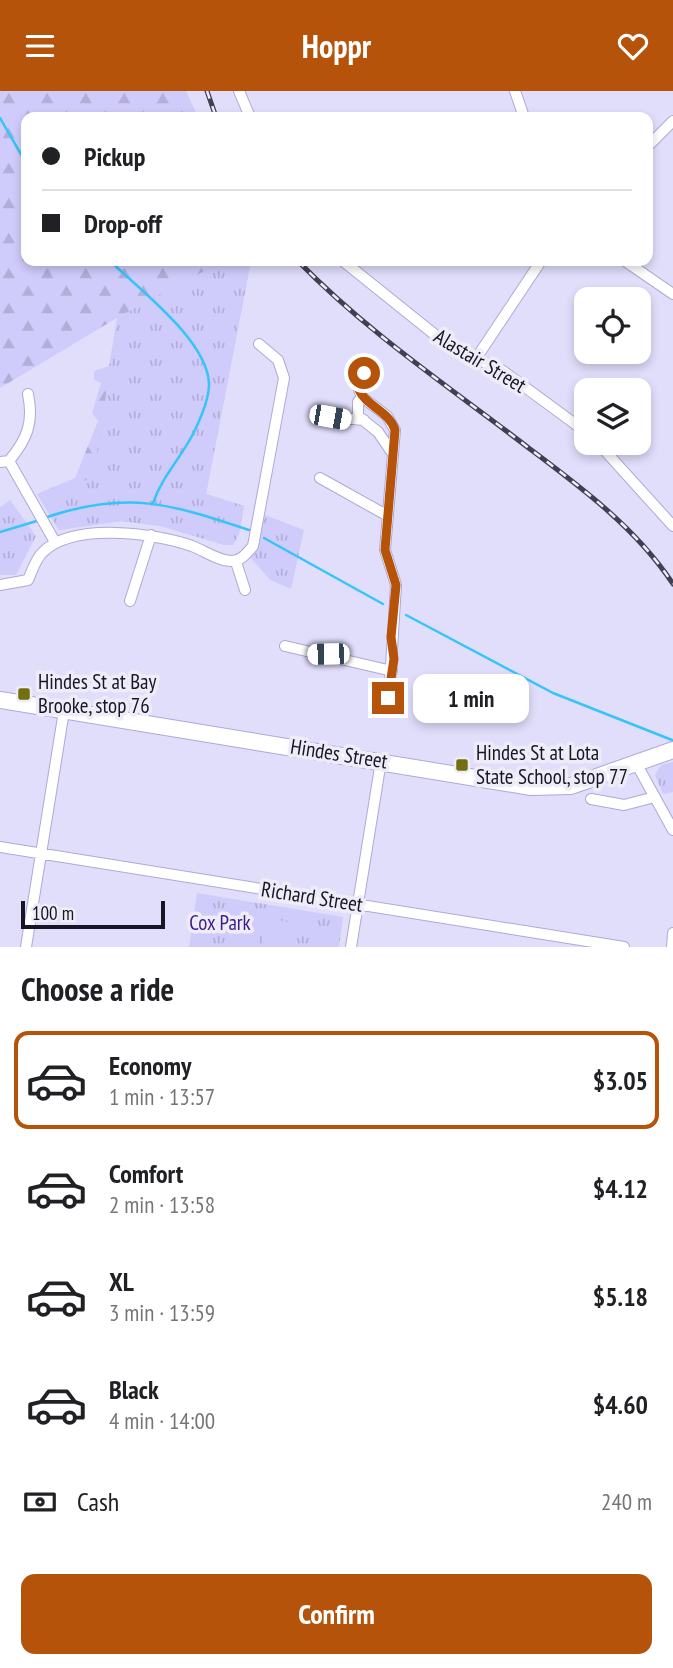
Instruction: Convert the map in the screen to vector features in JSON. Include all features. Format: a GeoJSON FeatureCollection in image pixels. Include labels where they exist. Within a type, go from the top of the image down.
{"type":"FeatureCollection","features":[{"type":"Feature","properties":{"kind":"street"},"geometry":{"type":"LineString","coordinates":[[239,91],[248,112]]}},
{"type":"Feature","properties":{"kind":"street"},"geometry":{"type":"LineString","coordinates":[[515,91],[522,112]]}},
{"type":"Feature","properties":{"kind":"street"},"geometry":{"type":"LineString","coordinates":[[653,141],[673,121]]}},
{"type":"Feature","properties":{"kind":"street","name":"Alastair Street"},"geometry":{"type":"LineString","coordinates":[[349,266],[449,346],[503,371],[574,423]]}},
{"type":"Feature","properties":{"kind":"street"},"geometry":{"type":"LineString","coordinates":[[477,357],[538,266]]}},
{"type":"Feature","properties":{"kind":"street"},"geometry":{"type":"LineString","coordinates":[[632,266],[673,294]]}},
{"type":"Feature","properties":{"kind":"street"},"geometry":{"type":"LineString","coordinates":[[236,562],[253,546],[284,378],[278,360],[259,344]]}},
{"type":"Feature","properties":{"kind":"street"},"geometry":{"type":"LineString","coordinates":[[364,373],[359,390],[362,397],[393,424],[385,550],[396,585],[388,698]]}},
{"type":"Feature","properties":{"kind":"street"},"geometry":{"type":"LineString","coordinates":[[28,394],[32,421],[28,433],[4,461],[55,543]]}},
{"type":"Feature","properties":{"kind":"street"},"geometry":{"type":"LineString","coordinates":[[362,397],[356,411],[378,432],[393,454]]}},
{"type":"Feature","properties":{"kind":"street"},"geometry":{"type":"LineString","coordinates":[[330,417],[364,420]]}},
{"type":"Feature","properties":{"kind":"street"},"geometry":{"type":"LineString","coordinates":[[609,455],[673,526]]}},
{"type":"Feature","properties":{"kind":"street"},"geometry":{"type":"LineString","coordinates":[[320,478],[388,516]]}},
{"type":"Feature","properties":{"kind":"street"},"geometry":{"type":"LineString","coordinates":[[0,585],[28,580],[41,553],[55,543],[103,532],[150,535],[236,562]]}},
{"type":"Feature","properties":{"kind":"street"},"geometry":{"type":"LineString","coordinates":[[130,601],[150,535]]}},
{"type":"Feature","properties":{"kind":"street"},"geometry":{"type":"LineString","coordinates":[[236,562],[245,590]]}},
{"type":"Feature","properties":{"kind":"street"},"geometry":{"type":"LineString","coordinates":[[285,646],[392,671]]}},
{"type":"Feature","properties":{"kind":"street","name":"Hindes Street"},"geometry":{"type":"LineString","coordinates":[[0,700],[548,788],[571,786],[673,750]]}},
{"type":"Feature","properties":{"kind":"street"},"geometry":{"type":"LineString","coordinates":[[26,947],[64,711]]}},
{"type":"Feature","properties":{"kind":"street"},"geometry":{"type":"LineString","coordinates":[[351,947],[381,761]]}},
{"type":"Feature","properties":{"kind":"street"},"geometry":{"type":"LineString","coordinates":[[636,763],[673,830]]}},
{"type":"Feature","properties":{"kind":"street"},"geometry":{"type":"LineString","coordinates":[[591,799],[624,805],[646,802],[655,797]]}},
{"type":"Feature","properties":{"kind":"street","name":"Richard Street"},"geometry":{"type":"LineString","coordinates":[[0,847],[624,947]]}},
{"type":"Feature","properties":{"kind":"street"},"geometry":{"type":"LineString","coordinates":[[672,947],[673,933]]}},
{"type":"Feature","properties":{"kind":"green space"},"geometry":{"type":"Polygon","coordinates":[[[0,91],[186,91],[196,112],[21,112],[21,266],[250,266],[206,494],[244,506],[239,534],[233,545],[224,545],[161,526],[121,521],[59,530],[37,494],[75,478],[98,421],[92,413],[101,383],[94,380],[94,371],[109,366],[117,318],[0,388],[0,91]]]}},
{"type":"Feature","properties":{"kind":"green space"},"geometry":{"type":"Polygon","coordinates":[[[214,266],[250,266],[206,494],[244,506],[239,534],[233,545],[224,545],[161,526],[121,521],[59,530],[37,494],[93,478],[118,317],[214,266]]]}},
{"type":"Feature","properties":{"kind":"green space"},"geometry":{"type":"Polygon","coordinates":[[[10,500],[36,536],[16,575],[0,575],[0,507],[10,500]]]}},
{"type":"Feature","properties":{"kind":"green space"},"geometry":{"type":"Polygon","coordinates":[[[265,515],[304,530],[291,589],[270,580],[250,557],[257,548],[265,515]]]}},
{"type":"Feature","properties":{"kind":"green space"},"geometry":{"type":"Polygon","coordinates":[[[673,762],[673,792],[663,794],[655,775],[661,765],[673,762]]]}},
{"type":"Feature","properties":{"kind":"green space","name":"Cox Park"},"geometry":{"type":"Polygon","coordinates":[[[197,893],[343,917],[339,947],[189,947],[197,893]]]}},
{"type":"Feature","properties":{"kind":"green space"},"geometry":{"type":"Polygon","coordinates":[[[241,914],[263,918],[258,947],[236,947],[241,914]]]}},
{"type":"Feature","properties":{"kind":"green space"},"geometry":{"type":"Polygon","coordinates":[[[267,918],[289,922],[285,947],[263,947],[267,918]]]}},
{"type":"Feature","properties":{"kind":"waterway"},"geometry":{"type":"LineString","coordinates":[[0,118],[21,154]]}},
{"type":"Feature","properties":{"kind":"waterway"},"geometry":{"type":"LineString","coordinates":[[116,266],[185,334],[206,368],[209,384],[206,403],[196,428],[153,503]]}},
{"type":"Feature","properties":{"kind":"waterway"},"geometry":{"type":"LineString","coordinates":[[47,517],[102,504],[126,502],[172,507],[249,530]]}},
{"type":"Feature","properties":{"kind":"waterway"},"geometry":{"type":"LineString","coordinates":[[0,532],[40,520]]}},
{"type":"Feature","properties":{"kind":"waterway"},"geometry":{"type":"LineString","coordinates":[[264,538],[383,604]]}},
{"type":"Feature","properties":{"kind":"waterway"},"geometry":{"type":"LineString","coordinates":[[406,615],[553,693],[672,740]]}},
{"type":"Feature","properties":{"kind":"railway"},"geometry":{"type":"LineString","coordinates":[[207,91],[214,112]]}},
{"type":"Feature","properties":{"kind":"railway"},"geometry":{"type":"LineString","coordinates":[[303,266],[381,336],[608,511],[643,545],[673,584]]}},
{"type":"Feature","properties":{"kind":"place","name":"Hindes St at Bay Brooke, stop 76"},"geometry":{"type":"Point","coordinates":[24,694]}},
{"type":"Feature","properties":{"kind":"place","name":"Hindes St at Lota State School, stop 77"},"geometry":{"type":"Point","coordinates":[462,765]}},
{"type":"Feature","properties":{"kind":"route"},"geometry":{"type":"LineString","coordinates":[[364,373],[359,390],[362,397],[387,416],[395,430],[385,550],[396,579],[391,637],[394,659],[388,698]]}}]}
